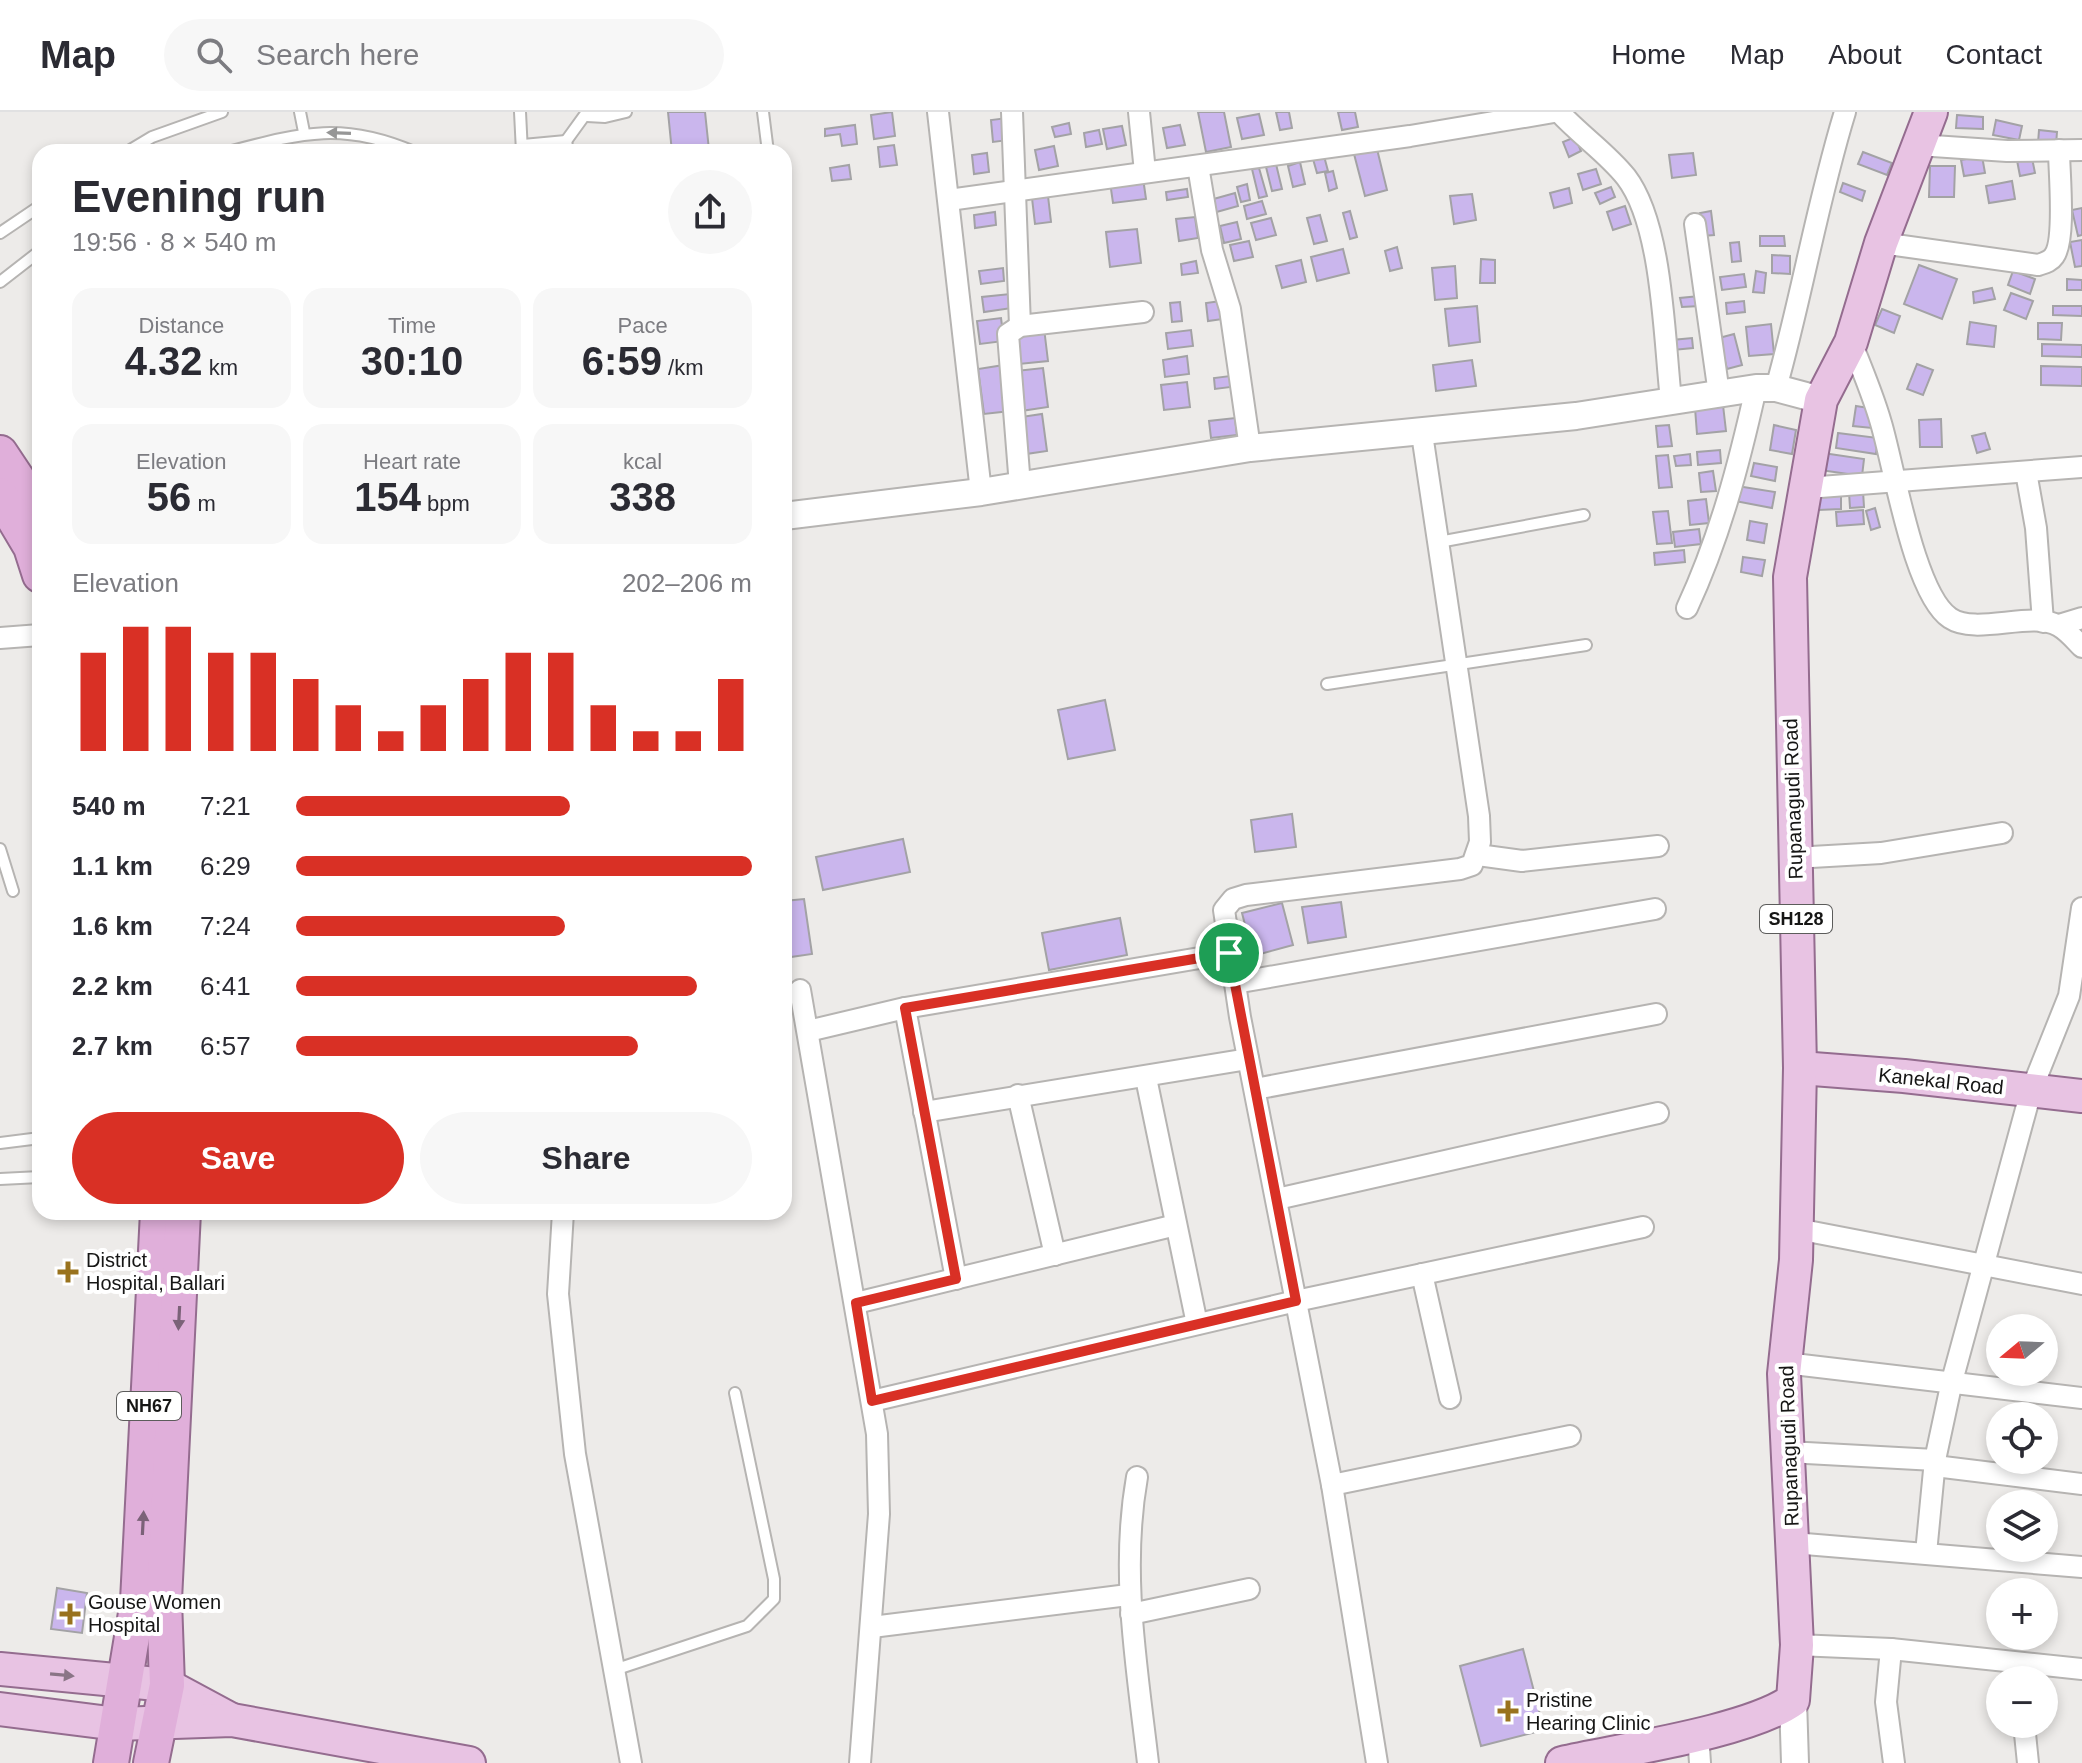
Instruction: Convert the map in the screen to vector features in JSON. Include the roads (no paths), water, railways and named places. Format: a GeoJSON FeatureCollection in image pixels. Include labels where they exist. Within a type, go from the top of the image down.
{"type":"FeatureCollection","features":[{"type":"Feature","properties":{"kind":"highway"},"geometry":{"type":"LineString","coordinates":[[0,453],[32,501]]}},
{"type":"Feature","properties":{"kind":"highway"},"geometry":{"type":"LineString","coordinates":[[0,495],[32,547]]}},
{"type":"Feature","properties":{"kind":"highway","name":"NH67"},"geometry":{"type":"LineString","coordinates":[[151,1763],[167,1685],[151,1600],[158,1220]]}},
{"type":"Feature","properties":{"kind":"highway","name":"NH67"},"geometry":{"type":"LineString","coordinates":[[111,1763],[123,1682],[151,1600],[182,1220]]}},
{"type":"Feature","properties":{"kind":"main road","name":"Rupanagudi Road"},"geometry":{"type":"LineString","coordinates":[[1793,1700],[1797,1645],[1785,1363],[1797,1229],[1800,1068],[1790,577],[1821,400],[1851,342],[1881,243],[1931,112]]}},
{"type":"Feature","properties":{"kind":"main road","name":"Kanekal Road"},"geometry":{"type":"LineString","coordinates":[[1800,1068],[2082,1096]]}},
{"type":"Feature","properties":{"kind":"main road"},"geometry":{"type":"LineString","coordinates":[[0,1669],[167,1685],[232,1720]]}},
{"type":"Feature","properties":{"kind":"main road"},"geometry":{"type":"LineString","coordinates":[[1562,1763],[1702,1742],[1749,1719],[1778,1710],[1793,1700]]}},
{"type":"Feature","properties":{"kind":"main road"},"geometry":{"type":"LineString","coordinates":[[0,1709],[117,1724],[232,1720],[469,1763]]}},
{"type":"Feature","properties":{"kind":"street"},"geometry":{"type":"LineString","coordinates":[[938,112],[981,492]]}},
{"type":"Feature","properties":{"kind":"street"},"geometry":{"type":"LineString","coordinates":[[1012,112],[1020,326]]}},
{"type":"Feature","properties":{"kind":"street"},"geometry":{"type":"LineString","coordinates":[[1139,112],[1145,172]]}},
{"type":"Feature","properties":{"kind":"street"},"geometry":{"type":"LineString","coordinates":[[949,200],[1557,112],[1626,178],[1642,204],[1652,238],[1671,400]]}},
{"type":"Feature","properties":{"kind":"street"},"geometry":{"type":"LineString","coordinates":[[1687,608],[1708,564],[1809,263],[1820,194],[1845,112]]}},
{"type":"Feature","properties":{"kind":"street"},"geometry":{"type":"LineString","coordinates":[[1918,145],[2082,150]]}},
{"type":"Feature","properties":{"kind":"street"},"geometry":{"type":"LineString","coordinates":[[1881,243],[2038,265],[2048,262],[2056,254],[2059,238],[2059,150]]}},
{"type":"Feature","properties":{"kind":"street"},"geometry":{"type":"LineString","coordinates":[[1198,166],[1212,250],[1230,309],[1250,448]]}},
{"type":"Feature","properties":{"kind":"street"},"geometry":{"type":"LineString","coordinates":[[1695,224],[1719,394]]}},
{"type":"Feature","properties":{"kind":"street"},"geometry":{"type":"LineString","coordinates":[[1020,486],[1007,342],[1013,328],[1143,312]]}},
{"type":"Feature","properties":{"kind":"street"},"geometry":{"type":"LineString","coordinates":[[1851,342],[1881,424],[1912,545],[1934,599],[1944,612],[1964,623],[2051,624],[2082,618]]}},
{"type":"Feature","properties":{"kind":"street"},"geometry":{"type":"LineString","coordinates":[[792,515],[981,492],[1250,448],[1422,434],[1576,416],[1766,388],[1821,400]]}},
{"type":"Feature","properties":{"kind":"street"},"geometry":{"type":"LineString","coordinates":[[1377,1763],[1332,1485],[1248,1059],[1224,910],[1233,899],[1460,869],[1472,865],[1478,855],[1479,816],[1422,434]]}},
{"type":"Feature","properties":{"kind":"street"},"geometry":{"type":"LineString","coordinates":[[1807,488],[2082,467]]}},
{"type":"Feature","properties":{"kind":"street"},"geometry":{"type":"LineString","coordinates":[[2026,472],[2051,624],[2082,647]]}},
{"type":"Feature","properties":{"kind":"street"},"geometry":{"type":"LineString","coordinates":[[0,638],[32,636]]}},
{"type":"Feature","properties":{"kind":"street"},"geometry":{"type":"LineString","coordinates":[[1794,858],[1881,853],[2002,833]]}},
{"type":"Feature","properties":{"kind":"street"},"geometry":{"type":"LineString","coordinates":[[1478,855],[1500,861],[1522,861],[1658,846]]}},
{"type":"Feature","properties":{"kind":"street"},"geometry":{"type":"LineString","coordinates":[[1926,1553],[1935,1463],[1952,1381],[2031,1091],[2069,996],[2082,908]]}},
{"type":"Feature","properties":{"kind":"street"},"geometry":{"type":"LineString","coordinates":[[1235,983],[1655,909]]}},
{"type":"Feature","properties":{"kind":"street"},"geometry":{"type":"LineString","coordinates":[[808,1031],[905,1008],[1229,953]]}},
{"type":"Feature","properties":{"kind":"street"},"geometry":{"type":"LineString","coordinates":[[800,990],[877,1434],[879,1514],[860,1763]]}},
{"type":"Feature","properties":{"kind":"street"},"geometry":{"type":"LineString","coordinates":[[905,1008],[956,1279]]}},
{"type":"Feature","properties":{"kind":"street"},"geometry":{"type":"LineString","coordinates":[[1255,1089],[1656,1014]]}},
{"type":"Feature","properties":{"kind":"street"},"geometry":{"type":"LineString","coordinates":[[924,1112],[1248,1059]]}},
{"type":"Feature","properties":{"kind":"street"},"geometry":{"type":"LineString","coordinates":[[1146,1078],[1197,1324]]}},
{"type":"Feature","properties":{"kind":"street"},"geometry":{"type":"LineString","coordinates":[[1018,1095],[1055,1255]]}},
{"type":"Feature","properties":{"kind":"street"},"geometry":{"type":"LineString","coordinates":[[1277,1199],[1658,1113]]}},
{"type":"Feature","properties":{"kind":"street"},"geometry":{"type":"LineString","coordinates":[[563,1220],[558,1294],[575,1454],[631,1763]]}},
{"type":"Feature","properties":{"kind":"street"},"geometry":{"type":"LineString","coordinates":[[856,1303],[1176,1225]]}},
{"type":"Feature","properties":{"kind":"street"},"geometry":{"type":"LineString","coordinates":[[872,1401],[1296,1301],[1643,1227]]}},
{"type":"Feature","properties":{"kind":"street"},"geometry":{"type":"LineString","coordinates":[[1797,1229],[2082,1284]]}},
{"type":"Feature","properties":{"kind":"street"},"geometry":{"type":"LineString","coordinates":[[1422,1274],[1450,1398]]}},
{"type":"Feature","properties":{"kind":"street"},"geometry":{"type":"LineString","coordinates":[[1785,1363],[2082,1398]]}},
{"type":"Feature","properties":{"kind":"street"},"geometry":{"type":"LineString","coordinates":[[1332,1485],[1570,1436]]}},
{"type":"Feature","properties":{"kind":"street"},"geometry":{"type":"LineString","coordinates":[[1788,1452],[1935,1463],[2082,1484]]}},
{"type":"Feature","properties":{"kind":"street"},"geometry":{"type":"LineString","coordinates":[[1137,1477],[1130,1515],[1129,1605],[1148,1763]]}},
{"type":"Feature","properties":{"kind":"street"},"geometry":{"type":"LineString","coordinates":[[1793,1543],[2082,1567]]}},
{"type":"Feature","properties":{"kind":"street"},"geometry":{"type":"LineString","coordinates":[[872,1627],[1129,1605],[1249,1589]]}},
{"type":"Feature","properties":{"kind":"street"},"geometry":{"type":"LineString","coordinates":[[1797,1645],[1891,1649],[1997,1666]]}},
{"type":"Feature","properties":{"kind":"street"},"geometry":{"type":"LineString","coordinates":[[1891,1649],[1886,1702],[1894,1763]]}},
{"type":"Feature","properties":{"kind":"street"},"geometry":{"type":"LineString","coordinates":[[2058,1669],[2082,1669]]}},
{"type":"Feature","properties":{"kind":"street","name":"SH128"},"geometry":{"type":"LineString","coordinates":[[1793,1700],[1795,1763]]}},
{"type":"Feature","properties":{"kind":"street"},"geometry":{"type":"LineString","coordinates":[[2025,1738],[2028,1763]]}},
{"type":"Feature","properties":{"kind":"lane"},"geometry":{"type":"LineString","coordinates":[[140,144],[222,112]]}},
{"type":"Feature","properties":{"kind":"lane"},"geometry":{"type":"LineString","coordinates":[[300,112],[304,132]]}},
{"type":"Feature","properties":{"kind":"lane"},"geometry":{"type":"LineString","coordinates":[[520,112],[523,144]]}},
{"type":"Feature","properties":{"kind":"lane"},"geometry":{"type":"LineString","coordinates":[[569,144],[587,114],[605,117],[626,112]]}},
{"type":"Feature","properties":{"kind":"lane"},"geometry":{"type":"LineString","coordinates":[[763,112],[767,144]]}},
{"type":"Feature","properties":{"kind":"lane"},"geometry":{"type":"LineString","coordinates":[[258,144],[304,132],[372,137],[392,144]]}},
{"type":"Feature","properties":{"kind":"lane"},"geometry":{"type":"LineString","coordinates":[[0,233],[32,211]]}},
{"type":"Feature","properties":{"kind":"lane"},"geometry":{"type":"LineString","coordinates":[[0,282],[32,257]]}},
{"type":"Feature","properties":{"kind":"lane"},"geometry":{"type":"LineString","coordinates":[[1439,542],[1584,515]]}},
{"type":"Feature","properties":{"kind":"lane"},"geometry":{"type":"LineString","coordinates":[[1327,684],[1586,645]]}},
{"type":"Feature","properties":{"kind":"lane"},"geometry":{"type":"LineString","coordinates":[[0,849],[13,891]]}},
{"type":"Feature","properties":{"kind":"lane"},"geometry":{"type":"LineString","coordinates":[[0,1143],[32,1139]]}},
{"type":"Feature","properties":{"kind":"lane"},"geometry":{"type":"LineString","coordinates":[[0,1179],[32,1177]]}},
{"type":"Feature","properties":{"kind":"lane"},"geometry":{"type":"LineString","coordinates":[[614,1670],[747,1626],[774,1599],[774,1579],[735,1393]]}},
{"type":"Feature","properties":{"kind":"place","name":"District Hospital, Ballari"},"geometry":{"type":"Point","coordinates":[68,1272]}},
{"type":"Feature","properties":{"kind":"place","name":"Gouse Women Hospital"},"geometry":{"type":"Point","coordinates":[70,1614]}},
{"type":"Feature","properties":{"kind":"place","name":"Pristine Hearing Clinic"},"geometry":{"type":"Point","coordinates":[1508,1711]}}]}
